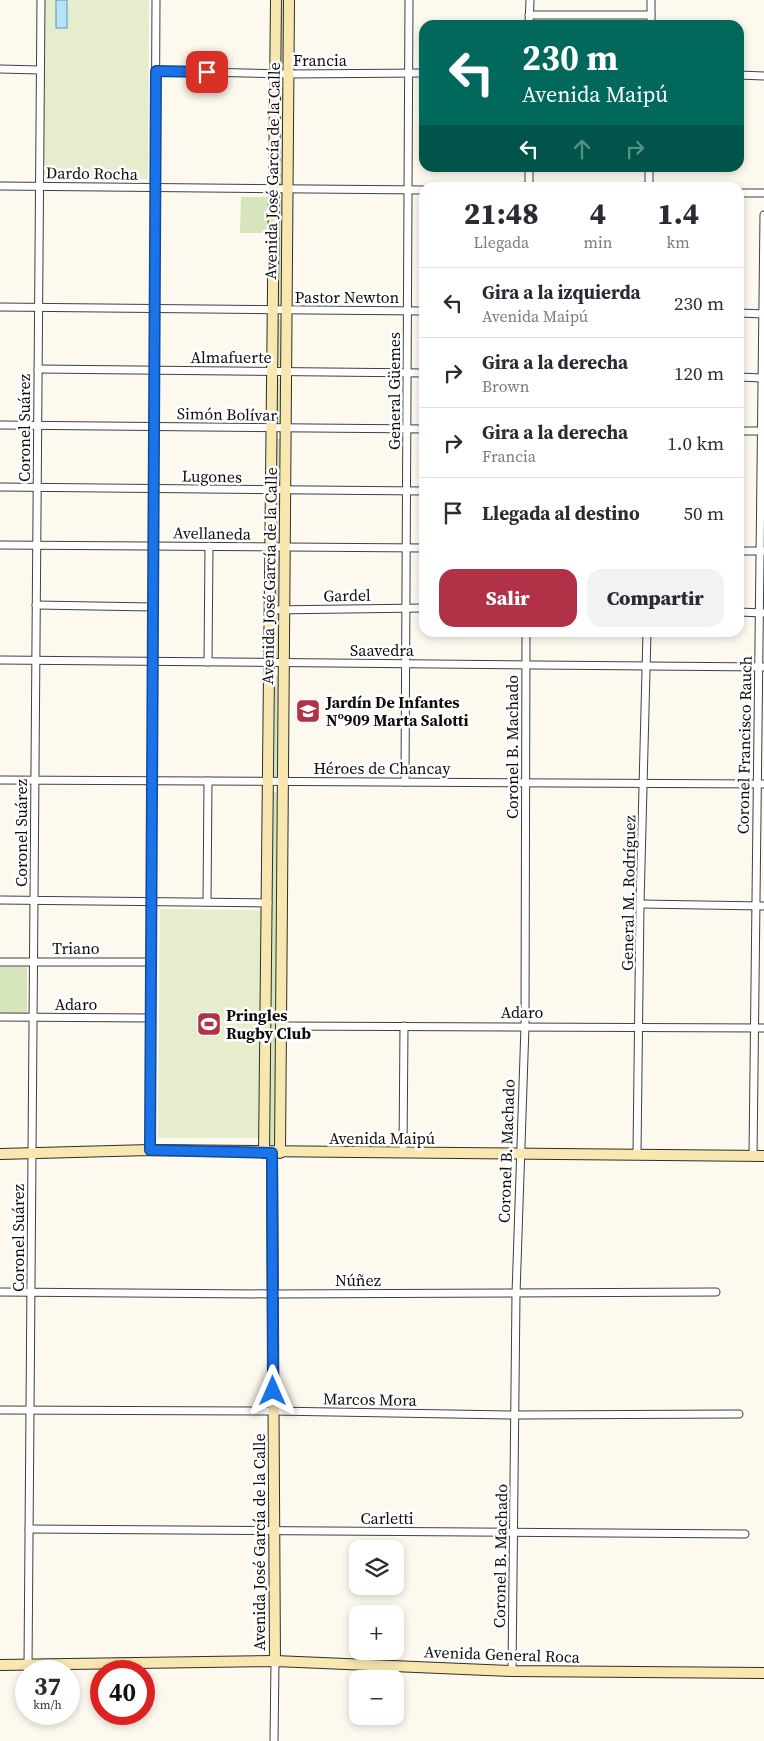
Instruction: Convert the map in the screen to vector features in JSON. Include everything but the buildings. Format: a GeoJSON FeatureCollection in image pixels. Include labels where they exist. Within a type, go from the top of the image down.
{"type":"FeatureCollection","features":[{"type":"Feature","properties":{"kind":"main road","name":"Avenida José García de la Calle"},"geometry":{"type":"LineString","coordinates":[[275,1661],[272,1153],[268,903],[276,0]]}},
{"type":"Feature","properties":{"kind":"main road","name":"Avenida José García de la Calle"},"geometry":{"type":"LineString","coordinates":[[272,1153],[281,1026],[286,429],[285,311],[289,74],[288,0]]}},
{"type":"Feature","properties":{"kind":"main road","name":"Avenida Maipú"},"geometry":{"type":"LineString","coordinates":[[0,1154],[150,1150],[272,1153],[637,1153],[764,1156]]}},
{"type":"Feature","properties":{"kind":"main road","name":"Avenida General Roca"},"geometry":{"type":"LineString","coordinates":[[80,1665],[275,1661],[512,1671],[764,1673]]}},
{"type":"Feature","properties":{"kind":"main road","name":"Avenida General Roca"},"geometry":{"type":"LineString","coordinates":[[0,1665],[15,1666]]}},
{"type":"Feature","properties":{"kind":"street","name":"Coronel Suárez"},"geometry":{"type":"LineString","coordinates":[[28,1660],[41,0]]}},
{"type":"Feature","properties":{"kind":"street"},"geometry":{"type":"LineString","coordinates":[[150,1150],[156,0]]}},
{"type":"Feature","properties":{"kind":"street","name":"General Güemes"},"geometry":{"type":"LineString","coordinates":[[405,782],[409,0]]}},
{"type":"Feature","properties":{"kind":"street"},"geometry":{"type":"LineString","coordinates":[[530,0],[530,20]]}},
{"type":"Feature","properties":{"kind":"street"},"geometry":{"type":"LineString","coordinates":[[651,0],[651,20]]}},
{"type":"Feature","properties":{"kind":"street"},"geometry":{"type":"LineString","coordinates":[[530,15],[651,15]]}},
{"type":"Feature","properties":{"kind":"street"},"geometry":{"type":"LineString","coordinates":[[0,69],[40,70]]}},
{"type":"Feature","properties":{"kind":"street","name":"Francia"},"geometry":{"type":"LineString","coordinates":[[156,71],[289,74],[419,73]]}},
{"type":"Feature","properties":{"kind":"street"},"geometry":{"type":"LineString","coordinates":[[744,76],[764,76]]}},
{"type":"Feature","properties":{"kind":"street","name":"Dardo Rocha"},"geometry":{"type":"LineString","coordinates":[[0,186],[419,190]]}},
{"type":"Feature","properties":{"kind":"street"},"geometry":{"type":"LineString","coordinates":[[744,193],[764,193]]}},
{"type":"Feature","properties":{"kind":"street","name":"Coronel Francisco Rauch"},"geometry":{"type":"LineString","coordinates":[[753,1156],[756,906],[761,784],[764,214]]}},
{"type":"Feature","properties":{"kind":"street","name":"Pastor Newton"},"geometry":{"type":"LineString","coordinates":[[0,307],[419,311]]}},
{"type":"Feature","properties":{"kind":"street"},"geometry":{"type":"LineString","coordinates":[[744,314],[763,314]]}},
{"type":"Feature","properties":{"kind":"street","name":"Almafuerte"},"geometry":{"type":"LineString","coordinates":[[38,369],[419,373]]}},
{"type":"Feature","properties":{"kind":"street"},"geometry":{"type":"LineString","coordinates":[[744,378],[762,378]]}},
{"type":"Feature","properties":{"kind":"street","name":"Simón Bolívar"},"geometry":{"type":"LineString","coordinates":[[0,425],[273,429],[419,428]]}},
{"type":"Feature","properties":{"kind":"street"},"geometry":{"type":"LineString","coordinates":[[744,431],[762,431]]}},
{"type":"Feature","properties":{"kind":"street","name":"Lugones"},"geometry":{"type":"LineString","coordinates":[[0,487],[154,490],[419,491]]}},
{"type":"Feature","properties":{"kind":"street","name":"Avellaneda"},"geometry":{"type":"LineString","coordinates":[[0,545],[209,546],[284,549],[419,548]]}},
{"type":"Feature","properties":{"kind":"street"},"geometry":{"type":"LineString","coordinates":[[208,662],[209,546]]}},
{"type":"Feature","properties":{"kind":"street"},"geometry":{"type":"LineString","coordinates":[[744,551],[762,551]]}},
{"type":"Feature","properties":{"kind":"street"},"geometry":{"type":"LineString","coordinates":[[36,605],[153,607]]}},
{"type":"Feature","properties":{"kind":"street","name":"Gardel"},"geometry":{"type":"LineString","coordinates":[[270,610],[419,608]]}},
{"type":"Feature","properties":{"kind":"street"},"geometry":{"type":"LineString","coordinates":[[744,612],[762,613]]}},
{"type":"Feature","properties":{"kind":"street","name":"Coronel B. Machado"},"geometry":{"type":"LineString","coordinates":[[512,1671],[516,1294],[524,1026],[526,637]]}},
{"type":"Feature","properties":{"kind":"street","name":"General M. Rodríguez"},"geometry":{"type":"LineString","coordinates":[[637,1153],[640,904],[647,637]]}},
{"type":"Feature","properties":{"kind":"street","name":"Saavedra"},"geometry":{"type":"LineString","coordinates":[[0,660],[270,664],[761,667]]}},
{"type":"Feature","properties":{"kind":"street","name":"Héroes de Chancay"},"geometry":{"type":"LineString","coordinates":[[0,780],[761,784]]}},
{"type":"Feature","properties":{"kind":"street"},"geometry":{"type":"LineString","coordinates":[[207,902],[208,780]]}},
{"type":"Feature","properties":{"kind":"street"},"geometry":{"type":"LineString","coordinates":[[0,900],[268,903]]}},
{"type":"Feature","properties":{"kind":"street"},"geometry":{"type":"LineString","coordinates":[[640,904],[764,906]]}},
{"type":"Feature","properties":{"kind":"street","name":"Triano"},"geometry":{"type":"LineString","coordinates":[[0,962],[151,962]]}},
{"type":"Feature","properties":{"kind":"street","name":"Adaro"},"geometry":{"type":"LineString","coordinates":[[0,1017],[151,1018]]}},
{"type":"Feature","properties":{"kind":"street","name":"Adaro"},"geometry":{"type":"LineString","coordinates":[[281,1026],[764,1028]]}},
{"type":"Feature","properties":{"kind":"street"},"geometry":{"type":"LineString","coordinates":[[403,1153],[404,1026]]}},
{"type":"Feature","properties":{"kind":"street","name":"Núñez"},"geometry":{"type":"LineString","coordinates":[[0,1292],[516,1294],[716,1292]]}},
{"type":"Feature","properties":{"kind":"street","name":"Marcos Mora"},"geometry":{"type":"LineString","coordinates":[[0,1410],[273,1411],[514,1415],[739,1414]]}},
{"type":"Feature","properties":{"kind":"street","name":"Carletti"},"geometry":{"type":"LineString","coordinates":[[29,1529],[745,1534]]}},
{"type":"Feature","properties":{"kind":"street"},"geometry":{"type":"LineString","coordinates":[[274,1741],[275,1661]]}},
{"type":"Feature","properties":{"kind":"green space"},"geometry":{"type":"Polygon","coordinates":[[[44,0],[149,0],[148,179],[43,179],[44,0]]]}},
{"type":"Feature","properties":{"kind":"green space"},"geometry":{"type":"Polygon","coordinates":[[[279,0],[286,0],[286,68],[280,68],[279,0]]]}},
{"type":"Feature","properties":{"kind":"green space"},"geometry":{"type":"Polygon","coordinates":[[[279,81],[285,81],[284,186],[277,186],[279,81]]]}},
{"type":"Feature","properties":{"kind":"green space"},"geometry":{"type":"Polygon","coordinates":[[[241,197],[268,197],[268,233],[240,233],[241,197]]]}},
{"type":"Feature","properties":{"kind":"green space"},"geometry":{"type":"Polygon","coordinates":[[[277,200],[284,200],[282,305],[276,305],[277,200]]]}},
{"type":"Feature","properties":{"kind":"green space"},"geometry":{"type":"Polygon","coordinates":[[[276,319],[283,319],[283,366],[276,366],[276,319]]]}},
{"type":"Feature","properties":{"kind":"green space"},"geometry":{"type":"Polygon","coordinates":[[[276,378],[282,378],[282,424],[276,424],[276,378]]]}},
{"type":"Feature","properties":{"kind":"green space"},"geometry":{"type":"Polygon","coordinates":[[[276,439],[282,439],[282,486],[276,486],[276,439]]]}},
{"type":"Feature","properties":{"kind":"green space"},"geometry":{"type":"Polygon","coordinates":[[[275,497],[281,497],[281,543],[275,543],[275,497]]]}},
{"type":"Feature","properties":{"kind":"green space"},"geometry":{"type":"Polygon","coordinates":[[[275,557],[281,557],[281,604],[275,604],[275,557]]]}},
{"type":"Feature","properties":{"kind":"green space"},"geometry":{"type":"Polygon","coordinates":[[[274,614],[280,614],[280,661],[273,661],[274,614]]]}},
{"type":"Feature","properties":{"kind":"green space"},"geometry":{"type":"Polygon","coordinates":[[[273,675],[279,675],[279,778],[272,778],[273,675]]]}},
{"type":"Feature","properties":{"kind":"green space"},"geometry":{"type":"Polygon","coordinates":[[[273,792],[279,792],[275,1145],[269,1145],[273,792]]]}},
{"type":"Feature","properties":{"kind":"green space","name":"Pringles Rugby Club"},"geometry":{"type":"Polygon","coordinates":[[[160,909],[261,910],[259,1138],[158,1138],[160,909]]]}},
{"type":"Feature","properties":{"kind":"green space"},"geometry":{"type":"Polygon","coordinates":[[[0,967],[27,967],[27,1013],[0,1013],[0,967]]]}},
{"type":"Feature","properties":{"kind":"water"},"geometry":{"type":"Polygon","coordinates":[[[56,0],[67,0],[67,28],[56,28],[56,0]]]}},
{"type":"Feature","properties":{"kind":"place","name":"Jardín De Infantes Nº909 Marta Salotti"},"geometry":{"type":"Point","coordinates":[308,711]}},
{"type":"Feature","properties":{"kind":"place","name":"Pringles Rugby Club"},"geometry":{"type":"Point","coordinates":[209,1024]}},
{"type":"Feature","properties":{"kind":"route"},"geometry":{"type":"LineString","coordinates":[[207,72],[156,71],[150,1150],[272,1153],[273,1391]]}}]}
